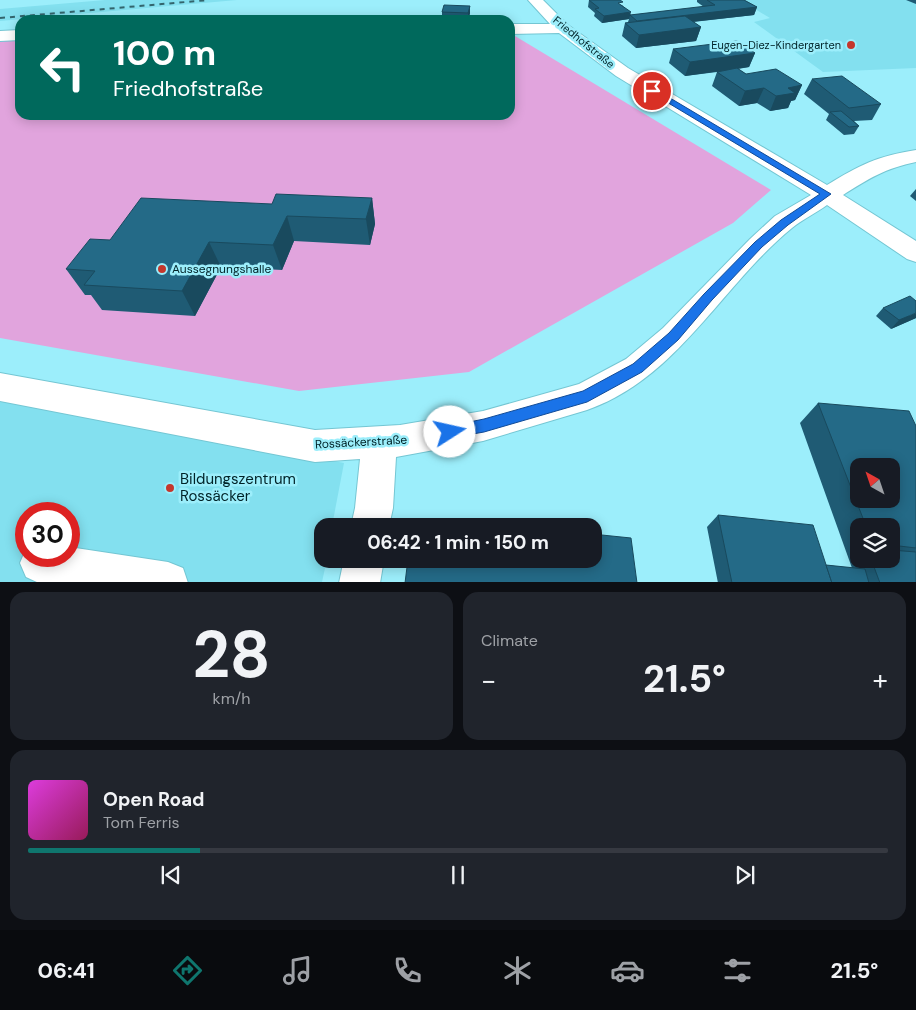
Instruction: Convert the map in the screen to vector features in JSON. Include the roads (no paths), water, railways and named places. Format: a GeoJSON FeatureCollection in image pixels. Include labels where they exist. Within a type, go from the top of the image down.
{"type":"FeatureCollection","features":[{"type":"Feature","properties":{"kind":"street","name":"Friedhofstraße"},"geometry":{"type":"LineString","coordinates":[[535,0],[563,28],[622,72],[826,194],[916,253]]}},
{"type":"Feature","properties":{"kind":"street"},"geometry":{"type":"LineString","coordinates":[[515,29],[563,28]]}},
{"type":"Feature","properties":{"kind":"street"},"geometry":{"type":"LineString","coordinates":[[0,36],[15,34]]}},
{"type":"Feature","properties":{"kind":"street","name":"Rossäckerstraße"},"geometry":{"type":"LineString","coordinates":[[0,387],[315,446],[400,441],[484,426],[587,396],[638,368],[673,336],[708,297],[784,222],[868,169],[892,160],[916,156]]}},
{"type":"Feature","properties":{"kind":"street"},"geometry":{"type":"LineString","coordinates":[[371,518],[375,499],[379,443]]}},
{"type":"Feature","properties":{"kind":"street"},"geometry":{"type":"LineString","coordinates":[[67,567],[168,582]]}},
{"type":"Feature","properties":{"kind":"street"},"geometry":{"type":"LineString","coordinates":[[359,582],[362,568]]}},
{"type":"Feature","properties":{"kind":"railway"},"geometry":{"type":"LineString","coordinates":[[35,15],[209,0]]}},
{"type":"Feature","properties":{"kind":"railway"},"geometry":{"type":"LineString","coordinates":[[0,18],[15,17]]}},
{"type":"Feature","properties":{"kind":"place","name":"Eugen-Diez-Kindergarten"},"geometry":{"type":"Point","coordinates":[851,45]}},
{"type":"Feature","properties":{"kind":"place","name":"Aussegnungshalle"},"geometry":{"type":"Point","coordinates":[162,269]}},
{"type":"Feature","properties":{"kind":"place","name":"Bildungszentrum Rossäcker"},"geometry":{"type":"Point","coordinates":[170,488]}}]}
